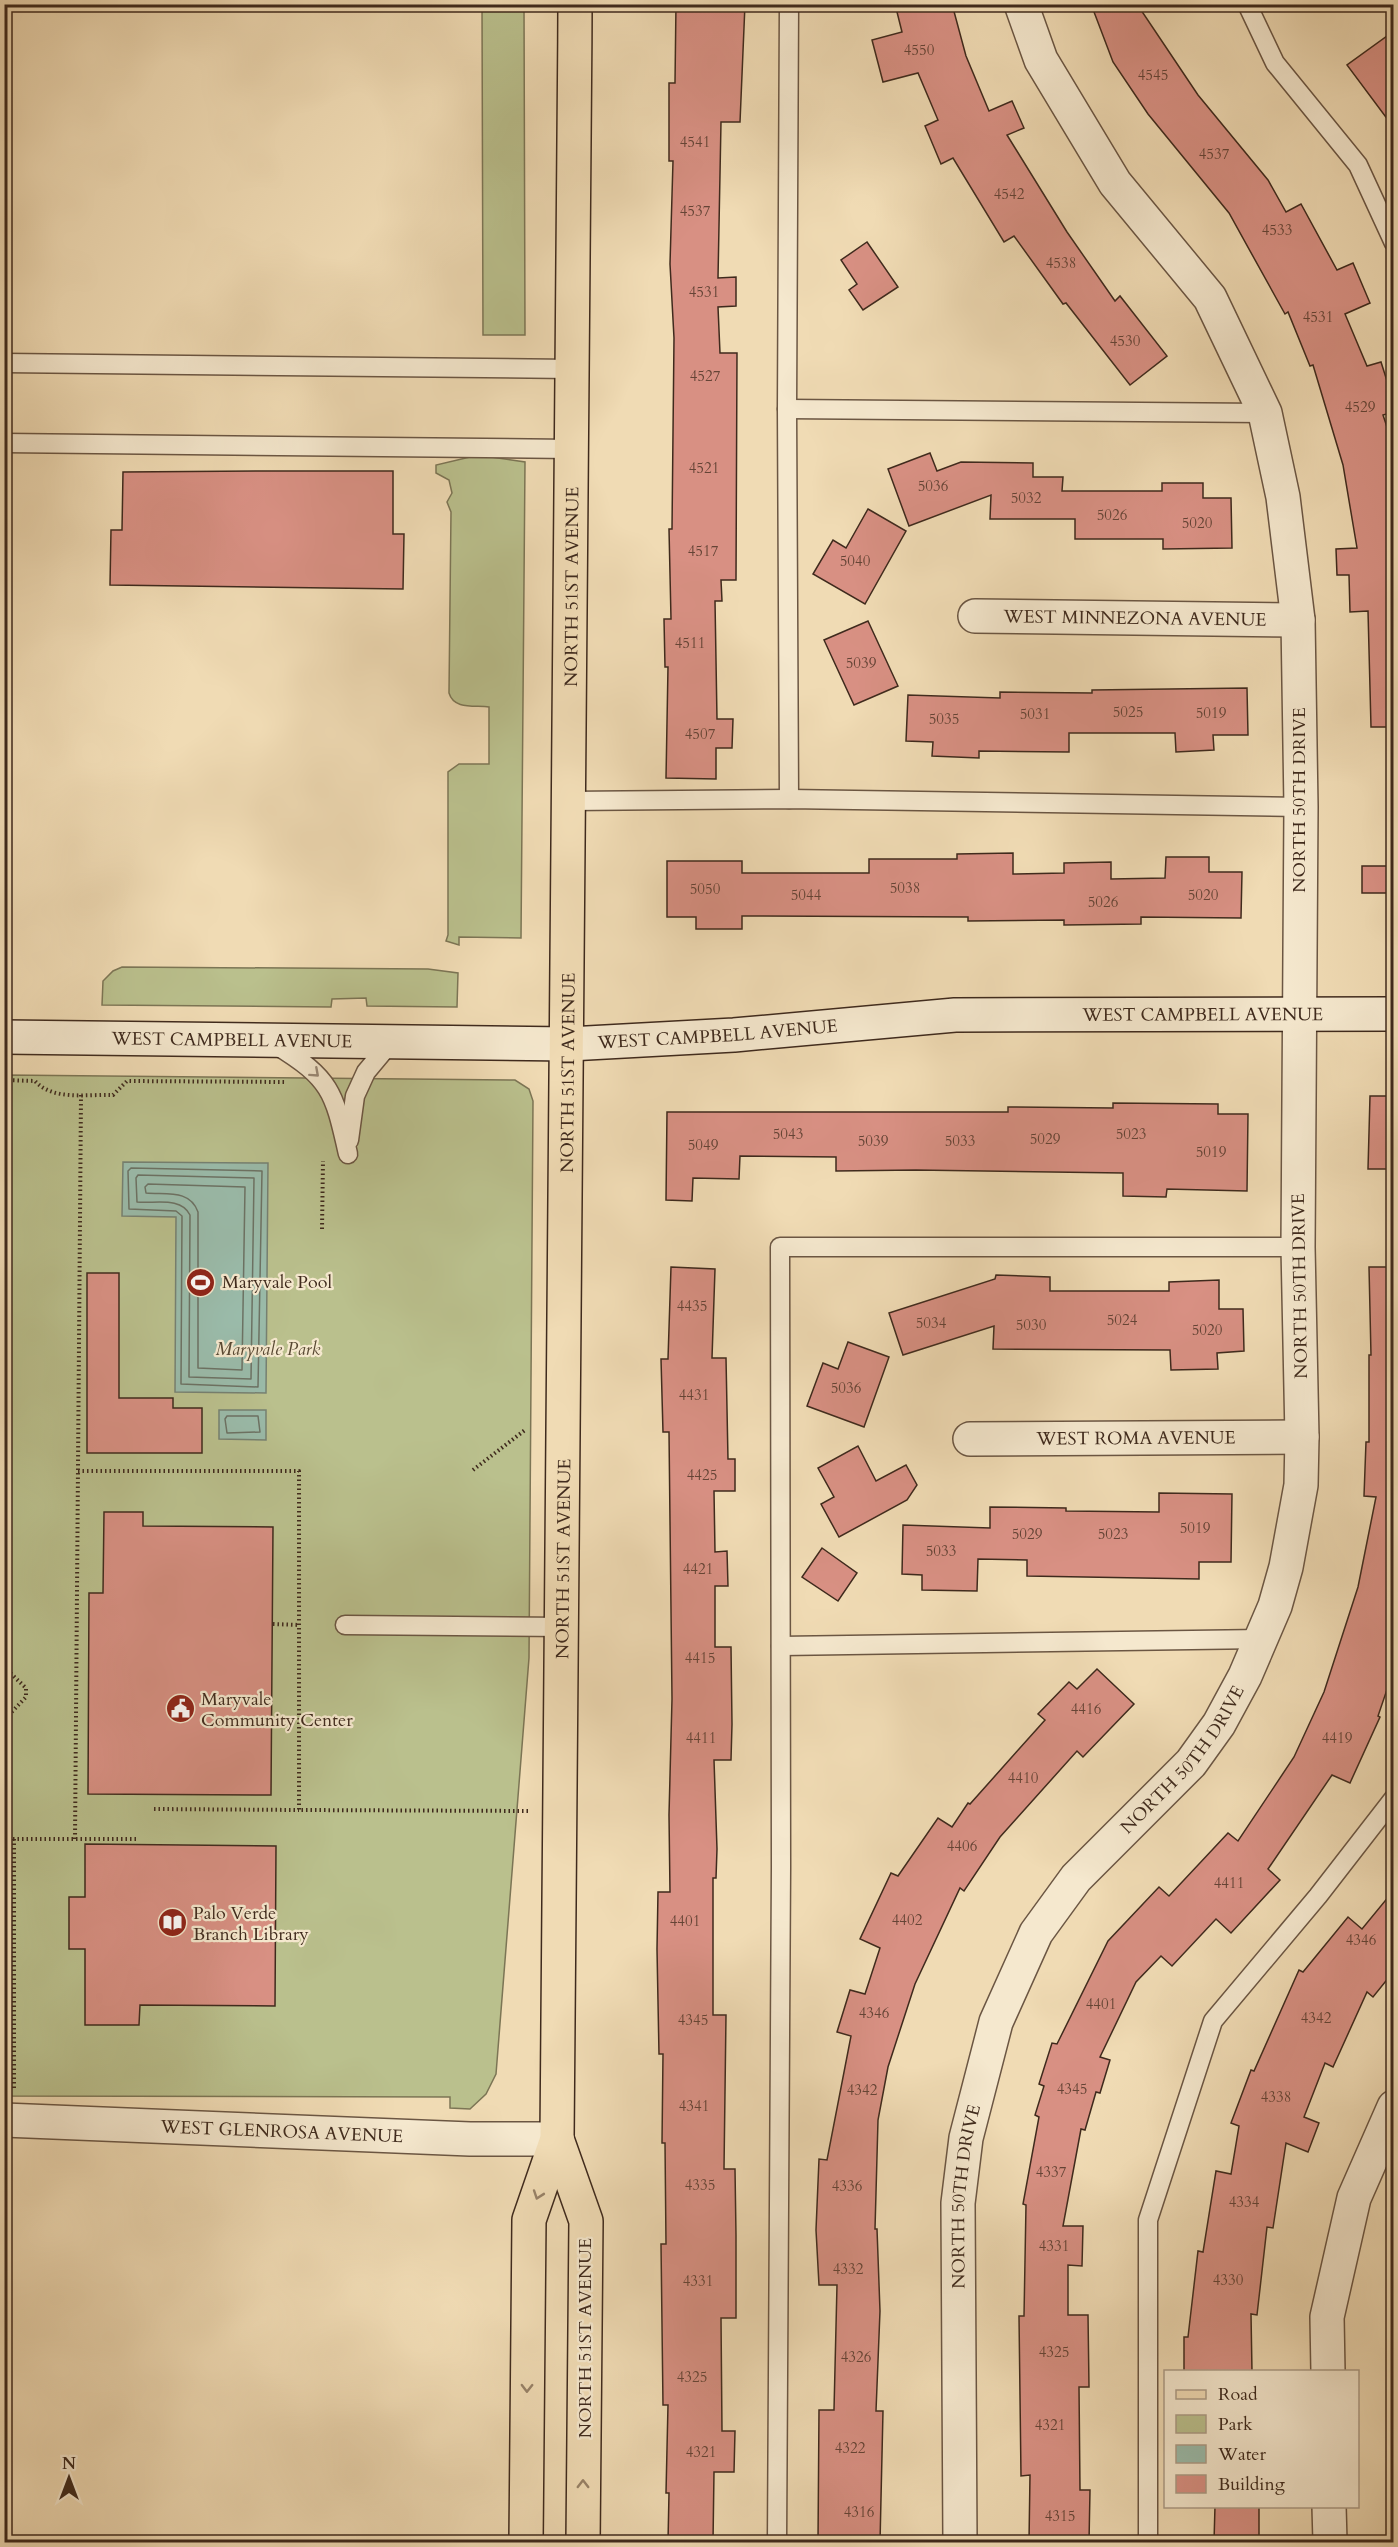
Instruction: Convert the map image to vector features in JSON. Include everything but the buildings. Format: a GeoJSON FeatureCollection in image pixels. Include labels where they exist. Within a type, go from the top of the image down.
{"type":"FeatureCollection","features":[{"type":"Feature","properties":{"kind":"main road","name":"NORTH 51ST AVENUE"},"geometry":{"type":"LineString","coordinates":[[526,2542],[530,2220],[557,2139],[569,1044],[575,4]]}},
{"type":"Feature","properties":{"kind":"main road","name":"NORTH 51ST AVENUE"},"geometry":{"type":"LineString","coordinates":[[557,2139],[586,2221],[583,2542]]}},
{"type":"Feature","properties":{"kind":"street","name":"NORTH 50TH DRIVE"},"geometry":{"type":"LineString","coordinates":[[960,2542],[958,2203],[966,2138],[996,2022],[1036,1933],[1076,1878],[1191,1763],[1219,1724],[1262,1640],[1275,1606],[1294,1533],[1301,1485],[1298,1247],[1301,807],[1298,620],[1283,497],[1265,413],[1210,298],[1115,183],[1041,60],[1021,4]]}},
{"type":"Feature","properties":{"kind":"street","name":"WEST MINNEZONA AVENUE"},"geometry":{"type":"LineString","coordinates":[[975,616],[1298,620]]}},
{"type":"Feature","properties":{"kind":"street","name":"WEST CAMPBELL AVENUE"},"geometry":{"type":"LineString","coordinates":[[4,1037],[569,1044],[734,1035],[955,1015],[1394,1014]]}},
{"type":"Feature","properties":{"kind":"street","name":"WEST ROMA AVENUE"},"geometry":{"type":"LineString","coordinates":[[970,1439],[1302,1437]]}},
{"type":"Feature","properties":{"kind":"street"},"geometry":{"type":"LineString","coordinates":[[1328,2370],[1327,2317],[1354,2198],[1394,2107]]}},
{"type":"Feature","properties":{"kind":"street","name":"WEST GLENROSA AVENUE"},"geometry":{"type":"LineString","coordinates":[[9,2120],[470,2139],[557,2139]]}},
{"type":"Feature","properties":{"kind":"street"},"geometry":{"type":"LineString","coordinates":[[1329,2508],[1330,2542]]}},
{"type":"Feature","properties":{"kind":"lane"},"geometry":{"type":"LineString","coordinates":[[789,4],[787,409],[789,799]]}},
{"type":"Feature","properties":{"kind":"lane"},"geometry":{"type":"LineString","coordinates":[[1247,4],[1275,63],[1358,165],[1394,243]]}},
{"type":"Feature","properties":{"kind":"lane"},"geometry":{"type":"LineString","coordinates":[[4,363],[572,369]]}},
{"type":"Feature","properties":{"kind":"lane"},"geometry":{"type":"LineString","coordinates":[[787,409],[1265,413]]}},
{"type":"Feature","properties":{"kind":"lane"},"geometry":{"type":"LineString","coordinates":[[4,443],[571,449]]}},
{"type":"Feature","properties":{"kind":"lane"},"geometry":{"type":"LineString","coordinates":[[569,801],[789,799],[1301,807]]}},
{"type":"Feature","properties":{"kind":"lane"},"geometry":{"type":"LineString","coordinates":[[267,1040],[299,1059],[323,1081],[336,1104],[348,1154],[355,1096],[366,1072],[391,1042]]}},
{"type":"Feature","properties":{"kind":"lane"},"geometry":{"type":"LineString","coordinates":[[777,2542],[781,1646],[780,1247],[1298,1247]]}},
{"type":"Feature","properties":{"kind":"lane"},"geometry":{"type":"LineString","coordinates":[[345,1625],[564,1627]]}},
{"type":"Feature","properties":{"kind":"lane"},"geometry":{"type":"LineString","coordinates":[[781,1646],[1262,1640]]}},
{"type":"Feature","properties":{"kind":"lane"},"geometry":{"type":"LineString","coordinates":[[1148,2542],[1148,2220],[1213,2021],[1318,1896],[1394,1798]]}},
{"type":"Feature","properties":{"kind":"path"},"geometry":{"type":"LineString","coordinates":[[4,1080],[35,1081],[42,1088],[52,1092],[81,1095],[112,1095],[127,1081],[286,1082]]}},
{"type":"Feature","properties":{"kind":"path"},"geometry":{"type":"LineString","coordinates":[[75,1839],[81,1095]]}},
{"type":"Feature","properties":{"kind":"path"},"geometry":{"type":"LineString","coordinates":[[322,1229],[323,1152]]}},
{"type":"Feature","properties":{"kind":"path"},"geometry":{"type":"LineString","coordinates":[[473,1470],[525,1430]]}},
{"type":"Feature","properties":{"kind":"path"},"geometry":{"type":"LineString","coordinates":[[78,1471],[299,1471],[299,1810]]}},
{"type":"Feature","properties":{"kind":"path"},"geometry":{"type":"LineString","coordinates":[[273,1624],[299,1625]]}},
{"type":"Feature","properties":{"kind":"path"},"geometry":{"type":"LineString","coordinates":[[4,1667],[26,1688],[26,1696],[4,1720]]}},
{"type":"Feature","properties":{"kind":"path"},"geometry":{"type":"LineString","coordinates":[[154,1809],[562,1811]]}},
{"type":"Feature","properties":{"kind":"path"},"geometry":{"type":"LineString","coordinates":[[4,1839],[137,1839]]}},
{"type":"Feature","properties":{"kind":"path"},"geometry":{"type":"LineString","coordinates":[[9,2120],[14,1839]]}},
{"type":"Feature","properties":{"kind":"green space"},"geometry":{"type":"Polygon","coordinates":[[[482,5],[524,5],[525,335],[483,335],[482,5]]]}},
{"type":"Feature","properties":{"kind":"green space"},"geometry":{"type":"Polygon","coordinates":[[[470,457],[491,457],[525,462],[521,938],[459,937],[459,945],[446,941],[448,935],[448,772],[459,764],[489,764],[489,707],[460,704],[455,702],[449,693],[451,512],[447,502],[452,493],[449,480],[436,473],[436,465],[470,457]]]}},
{"type":"Feature","properties":{"kind":"green space"},"geometry":{"type":"Polygon","coordinates":[[[122,967],[428,969],[458,973],[457,1007],[367,1006],[366,998],[332,999],[331,1007],[102,1005],[103,981],[113,971],[122,967]]]}},
{"type":"Feature","properties":{"kind":"green space","name":"Maryvale Park"},"geometry":{"type":"Polygon","coordinates":[[[5,1075],[515,1080],[529,1089],[533,1101],[529,1658],[496,2074],[486,2094],[470,2109],[450,2108],[450,2097],[5,2096],[5,1075]]]}},
{"type":"Feature","properties":{"kind":"water"},"geometry":{"type":"Polygon","coordinates":[[[123,1162],[268,1163],[266,1393],[175,1392],[176,1217],[122,1216],[123,1162]]]}},
{"type":"Feature","properties":{"kind":"water"},"geometry":{"type":"Polygon","coordinates":[[[219,1410],[266,1410],[266,1440],[219,1439],[219,1410]]]}},
{"type":"Feature","properties":{"kind":"place","name":"Maryvale Pool"},"geometry":{"type":"Point","coordinates":[201,1282]}},
{"type":"Feature","properties":{"kind":"place","name":"Maryvale Community Center"},"geometry":{"type":"Point","coordinates":[180,1709]}},
{"type":"Feature","properties":{"kind":"place","name":"Palo Verde Branch Library"},"geometry":{"type":"Point","coordinates":[172,1923]}}]}
